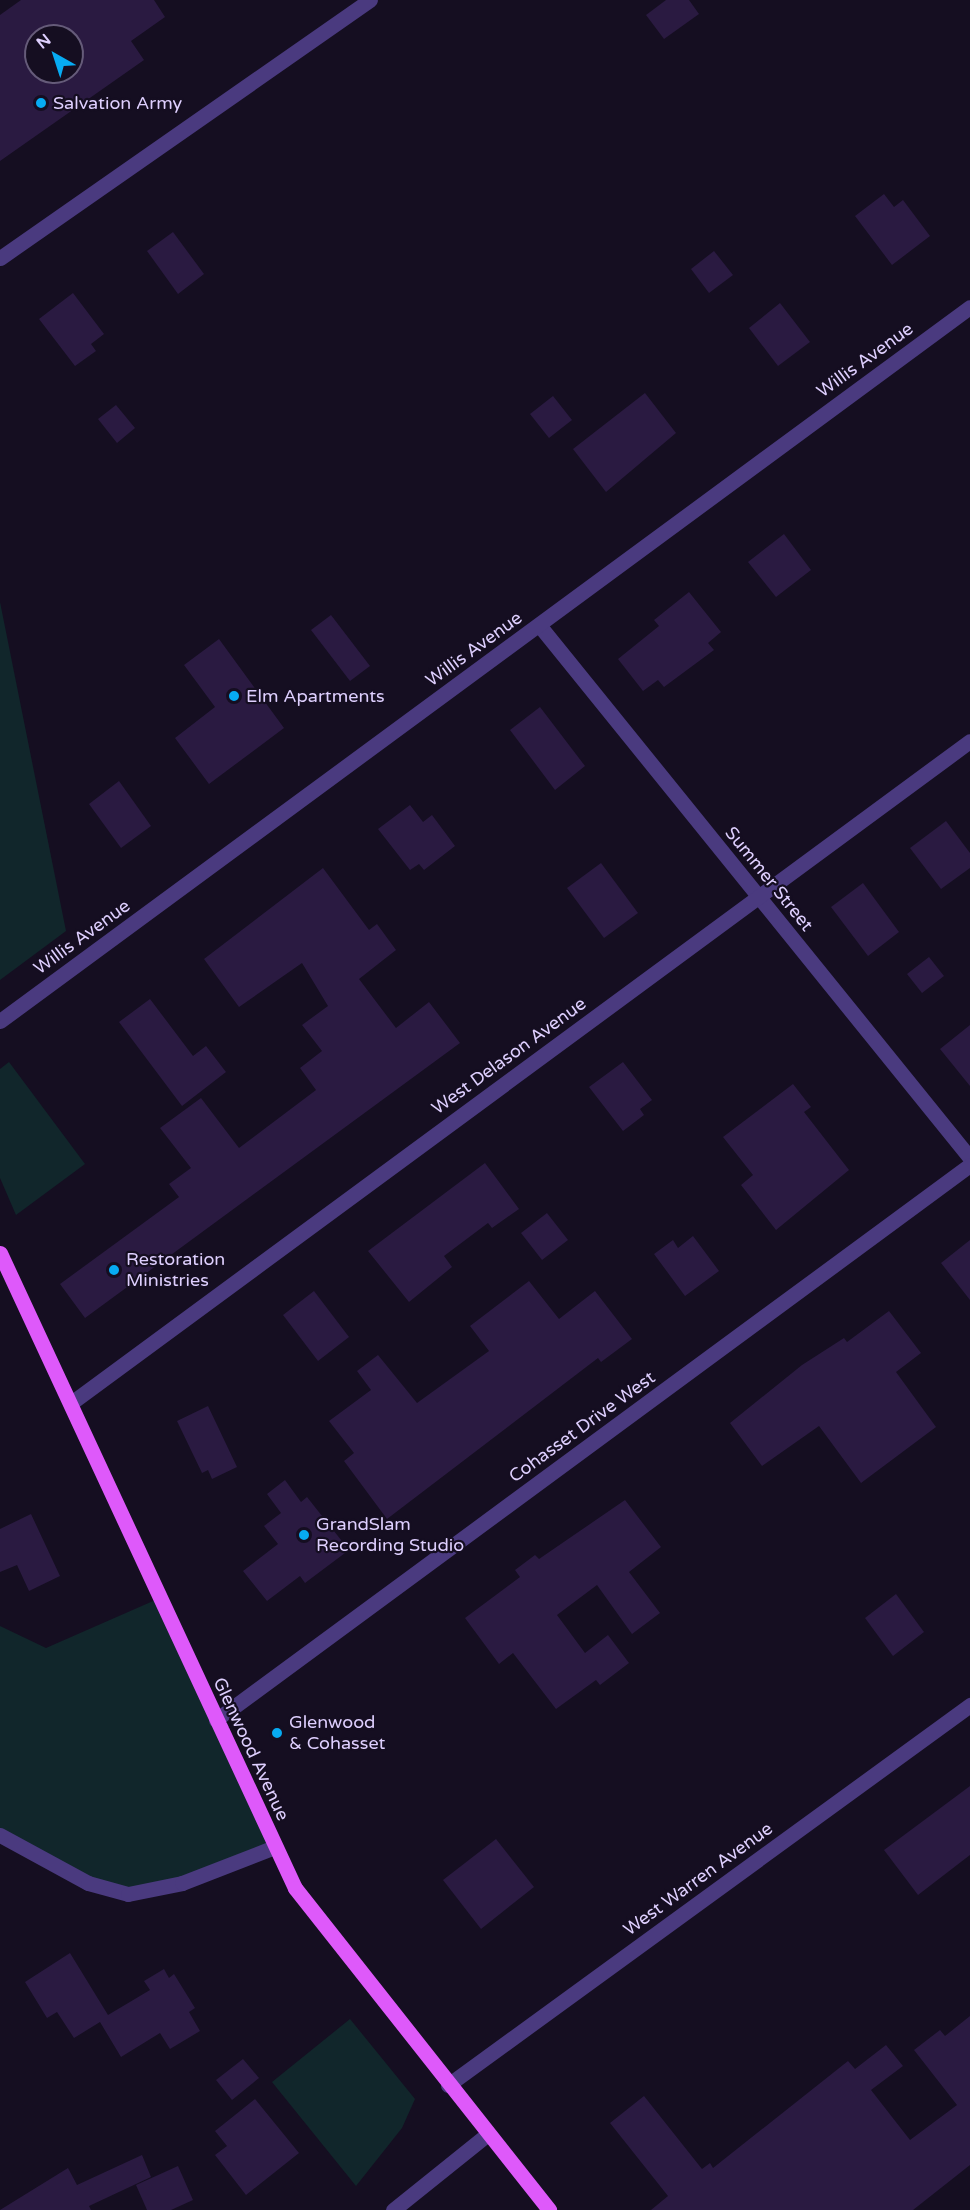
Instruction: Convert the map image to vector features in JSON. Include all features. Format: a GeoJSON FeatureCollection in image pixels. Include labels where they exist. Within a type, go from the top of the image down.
{"type":"FeatureCollection","features":[{"type":"Feature","properties":{"kind":"main road","name":"Glenwood Avenue"},"geometry":{"type":"LineString","coordinates":[[0,1253],[295,1888],[324,1930],[549,2210]]}},
{"type":"Feature","properties":{"kind":"street"},"geometry":{"type":"LineString","coordinates":[[0,258],[370,0]]}},
{"type":"Feature","properties":{"kind":"street","name":"Willis Avenue"},"geometry":{"type":"LineString","coordinates":[[0,1021],[970,307]]}},
{"type":"Feature","properties":{"kind":"street","name":"Summer Street"},"geometry":{"type":"LineString","coordinates":[[539,625],[970,1158]]}},
{"type":"Feature","properties":{"kind":"street","name":"West Delason Avenue"},"geometry":{"type":"LineString","coordinates":[[71,1403],[970,741]]}},
{"type":"Feature","properties":{"kind":"street","name":"Cohasset Drive West"},"geometry":{"type":"LineString","coordinates":[[216,1720],[970,1165]]}},
{"type":"Feature","properties":{"kind":"street","name":"West Warren Avenue"},"geometry":{"type":"LineString","coordinates":[[448,2085],[970,1705]]}},
{"type":"Feature","properties":{"kind":"street"},"geometry":{"type":"LineString","coordinates":[[0,1834],[88,1883],[128,1893],[182,1884],[275,1847]]}},
{"type":"Feature","properties":{"kind":"street"},"geometry":{"type":"LineString","coordinates":[[393,2210],[488,2134]]}},
{"type":"Feature","properties":{"kind":"green space"},"geometry":{"type":"Polygon","coordinates":[[[0,602],[66,931],[0,980],[0,602]]]}},
{"type":"Feature","properties":{"kind":"green space"},"geometry":{"type":"Polygon","coordinates":[[[9,1062],[85,1164],[16,1215],[0,1178],[0,1069],[9,1062]]]}},
{"type":"Feature","properties":{"kind":"green space"},"geometry":{"type":"Polygon","coordinates":[[[160,1598],[275,1847],[128,1894],[0,1835],[0,1626],[46,1648],[160,1598]]]}},
{"type":"Feature","properties":{"kind":"green space"},"geometry":{"type":"Polygon","coordinates":[[[350,2019],[415,2099],[402,2128],[356,2186],[272,2082],[350,2019]]]}},
{"type":"Feature","properties":{"kind":"building","name":"Salvation Army"},"geometry":{"type":"Polygon","coordinates":[[[21,0],[154,0],[165,17],[131,41],[144,60],[0,161],[0,15],[21,0]]]}},
{"type":"Feature","properties":{"kind":"building"},"geometry":{"type":"Polygon","coordinates":[[[666,0],[689,0],[699,14],[664,39],[646,15],[666,0]]]}},
{"type":"Feature","properties":{"kind":"building"},"geometry":{"type":"Polygon","coordinates":[[[884,194],[894,207],[903,200],[930,236],[892,265],[855,216],[884,194]]]}},
{"type":"Feature","properties":{"kind":"building"},"geometry":{"type":"Polygon","coordinates":[[[173,232],[204,274],[178,294],[147,251],[173,232]]]}},
{"type":"Feature","properties":{"kind":"building"},"geometry":{"type":"Polygon","coordinates":[[[714,251],[733,275],[709,293],[691,269],[714,251]]]}},
{"type":"Feature","properties":{"kind":"building"},"geometry":{"type":"Polygon","coordinates":[[[73,293],[104,334],[91,344],[96,351],[75,366],[39,319],[73,293]]]}},
{"type":"Feature","properties":{"kind":"building"},"geometry":{"type":"Polygon","coordinates":[[[780,303],[810,342],[778,366],[749,328],[780,303]]]}},
{"type":"Feature","properties":{"kind":"building"},"geometry":{"type":"Polygon","coordinates":[[[645,393],[676,433],[606,492],[573,449],[645,393]]]}},
{"type":"Feature","properties":{"kind":"building"},"geometry":{"type":"Polygon","coordinates":[[[553,396],[572,420],[549,438],[530,414],[553,396]]]}},
{"type":"Feature","properties":{"kind":"building"},"geometry":{"type":"Polygon","coordinates":[[[116,405],[135,428],[117,443],[98,419],[116,405]]]}},
{"type":"Feature","properties":{"kind":"building"},"geometry":{"type":"Polygon","coordinates":[[[784,534],[811,570],[776,597],[748,562],[784,534]]]}},
{"type":"Feature","properties":{"kind":"building"},"geometry":{"type":"Polygon","coordinates":[[[689,592],[721,632],[708,643],[714,650],[664,687],[658,680],[643,691],[618,659],[659,626],[654,620],[689,592]]]}},
{"type":"Feature","properties":{"kind":"building"},"geometry":{"type":"Polygon","coordinates":[[[331,615],[370,666],[350,681],[311,630],[331,615]]]}},
{"type":"Feature","properties":{"kind":"building","name":"Elm Apartments"},"geometry":{"type":"Polygon","coordinates":[[[219,639],[284,728],[209,784],[175,738],[215,707],[184,665],[219,639]]]}},
{"type":"Feature","properties":{"kind":"building"},"geometry":{"type":"Polygon","coordinates":[[[540,707],[585,766],[555,790],[510,730],[540,707]]]}},
{"type":"Feature","properties":{"kind":"building"},"geometry":{"type":"Polygon","coordinates":[[[119,781],[151,826],[121,848],[89,804],[119,781]]]}},
{"type":"Feature","properties":{"kind":"building"},"geometry":{"type":"Polygon","coordinates":[[[410,805],[423,822],[432,815],[455,846],[424,870],[419,864],[410,870],[378,829],[410,805]]]}},
{"type":"Feature","properties":{"kind":"building"},"geometry":{"type":"Polygon","coordinates":[[[946,821],[970,853],[970,868],[941,889],[910,848],[946,821]]]}},
{"type":"Feature","properties":{"kind":"building"},"geometry":{"type":"Polygon","coordinates":[[[601,863],[638,913],[604,938],[567,888],[601,863]]]}},
{"type":"Feature","properties":{"kind":"building"},"geometry":{"type":"Polygon","coordinates":[[[323,868],[369,930],[377,924],[396,950],[359,979],[396,1028],[429,1002],[460,1043],[85,1318],[60,1284],[179,1197],[169,1184],[191,1168],[160,1128],[201,1098],[239,1148],[316,1090],[300,1068],[322,1051],[302,1025],[328,1006],[302,963],[239,1007],[204,959],[323,868]]]}},
{"type":"Feature","properties":{"kind":"building"},"geometry":{"type":"Polygon","coordinates":[[[863,883],[899,932],[868,956],[831,907],[863,883]]]}},
{"type":"Feature","properties":{"kind":"building"},"geometry":{"type":"Polygon","coordinates":[[[929,957],[944,976],[922,993],[907,974],[929,957]]]}},
{"type":"Feature","properties":{"kind":"building"},"geometry":{"type":"Polygon","coordinates":[[[150,999],[193,1056],[206,1046],[226,1072],[182,1106],[119,1022],[150,999]]]}},
{"type":"Feature","properties":{"kind":"building"},"geometry":{"type":"Polygon","coordinates":[[[970,1025],[970,1086],[940,1049],[970,1025]]]}},
{"type":"Feature","properties":{"kind":"building"},"geometry":{"type":"Polygon","coordinates":[[[623,1062],[652,1100],[640,1109],[644,1115],[623,1131],[589,1087],[623,1062]]]}},
{"type":"Feature","properties":{"kind":"building"},"geometry":{"type":"Polygon","coordinates":[[[793,1084],[811,1107],[804,1112],[849,1170],[776,1230],[741,1185],[753,1175],[723,1137],[793,1084]]]}},
{"type":"Feature","properties":{"kind":"building"},"geometry":{"type":"Polygon","coordinates":[[[485,1163],[519,1209],[492,1228],[488,1223],[444,1256],[452,1267],[409,1302],[368,1251],[485,1163]]]}},
{"type":"Feature","properties":{"kind":"building"},"geometry":{"type":"Polygon","coordinates":[[[547,1213],[568,1240],[542,1260],[521,1233],[547,1213]]]}},
{"type":"Feature","properties":{"kind":"building"},"geometry":{"type":"Polygon","coordinates":[[[693,1236],[719,1271],[685,1296],[654,1254],[673,1240],[678,1248],[693,1236]]]}},
{"type":"Feature","properties":{"kind":"building"},"geometry":{"type":"Polygon","coordinates":[[[970,1240],[970,1300],[941,1263],[970,1240]]]}},
{"type":"Feature","properties":{"kind":"building"},"geometry":{"type":"Polygon","coordinates":[[[529,1281],[559,1319],[595,1291],[632,1339],[601,1362],[598,1358],[387,1519],[344,1461],[354,1453],[329,1421],[371,1390],[357,1371],[378,1355],[417,1403],[489,1351],[470,1326],[529,1281]]]}},
{"type":"Feature","properties":{"kind":"building"},"geometry":{"type":"Polygon","coordinates":[[[314,1291],[349,1337],[318,1361],[283,1315],[314,1291]]]}},
{"type":"Feature","properties":{"kind":"building"},"geometry":{"type":"Polygon","coordinates":[[[889,1311],[921,1353],[896,1372],[936,1427],[861,1483],[819,1426],[762,1466],[730,1423],[802,1365],[844,1338],[847,1342],[889,1311]]]}},
{"type":"Feature","properties":{"kind":"building"},"geometry":{"type":"Polygon","coordinates":[[[208,1406],[237,1467],[212,1479],[208,1470],[202,1473],[177,1421],[208,1406]]]}},
{"type":"Feature","properties":{"kind":"building","name":"GrandSlam Recording Studio"},"geometry":{"type":"Polygon","coordinates":[[[285,1480],[301,1502],[307,1497],[349,1550],[305,1583],[300,1576],[267,1601],[243,1571],[278,1544],[264,1526],[281,1513],[267,1494],[285,1480]]]}},
{"type":"Feature","properties":{"kind":"building"},"geometry":{"type":"Polygon","coordinates":[[[625,1500],[661,1547],[629,1572],[660,1613],[632,1634],[597,1585],[557,1615],[585,1653],[608,1635],[629,1663],[600,1685],[596,1680],[556,1709],[513,1653],[499,1664],[465,1618],[520,1577],[515,1570],[535,1555],[539,1559],[625,1500]]]}},
{"type":"Feature","properties":{"kind":"building"},"geometry":{"type":"Polygon","coordinates":[[[31,1514],[60,1576],[29,1591],[17,1565],[0,1572],[0,1529],[31,1514]]]}},
{"type":"Feature","properties":{"kind":"building"},"geometry":{"type":"Polygon","coordinates":[[[896,1594],[924,1632],[893,1656],[865,1618],[896,1594]]]}},
{"type":"Feature","properties":{"kind":"building"},"geometry":{"type":"Polygon","coordinates":[[[970,1786],[970,1855],[918,1895],[884,1850],[970,1786]]]}},
{"type":"Feature","properties":{"kind":"building"},"geometry":{"type":"Polygon","coordinates":[[[496,1839],[534,1887],[481,1929],[443,1880],[496,1839]]]}},
{"type":"Feature","properties":{"kind":"building"},"geometry":{"type":"Polygon","coordinates":[[[70,1953],[108,2015],[150,1990],[144,1981],[164,1969],[169,1978],[174,1974],[195,2008],[189,2012],[200,2031],[170,2049],[160,2033],[121,2057],[100,2022],[74,2038],[57,2012],[47,2018],[25,1982],[70,1953]]]}},
{"type":"Feature","properties":{"kind":"building"},"geometry":{"type":"Polygon","coordinates":[[[970,2016],[970,2165],[913,2210],[651,2210],[668,2196],[610,2123],[644,2096],[702,2169],[710,2163],[713,2168],[848,2061],[855,2069],[886,2045],[903,2066],[871,2090],[910,2140],[957,2105],[914,2050],[940,2030],[945,2036],[970,2016]]]}},
{"type":"Feature","properties":{"kind":"building"},"geometry":{"type":"Polygon","coordinates":[[[243,2059],[259,2078],[232,2100],[216,2080],[243,2059]]]}},
{"type":"Feature","properties":{"kind":"building"},"geometry":{"type":"Polygon","coordinates":[[[255,2099],[299,2153],[246,2195],[215,2155],[227,2146],[215,2131],[255,2099]]]}},
{"type":"Feature","properties":{"kind":"building"},"geometry":{"type":"Polygon","coordinates":[[[142,2155],[151,2177],[89,2206],[91,2210],[0,2210],[68,2168],[77,2185],[142,2155]]]}},
{"type":"Feature","properties":{"kind":"building"},"geometry":{"type":"Polygon","coordinates":[[[178,2166],[193,2200],[171,2210],[147,2210],[136,2185],[178,2166]]]}},
{"type":"Feature","properties":{"kind":"place","name":"Salvation Army"},"geometry":{"type":"Point","coordinates":[41,103]}},
{"type":"Feature","properties":{"kind":"place","name":"Elm Apartments"},"geometry":{"type":"Point","coordinates":[234,696]}},
{"type":"Feature","properties":{"kind":"place","name":"Restoration Ministries"},"geometry":{"type":"Point","coordinates":[114,1270]}},
{"type":"Feature","properties":{"kind":"place","name":"GrandSlam Recording Studio"},"geometry":{"type":"Point","coordinates":[304,1535]}},
{"type":"Feature","properties":{"kind":"place","name":"Glenwood & Cohasset"},"geometry":{"type":"Point","coordinates":[277,1733]}}]}
